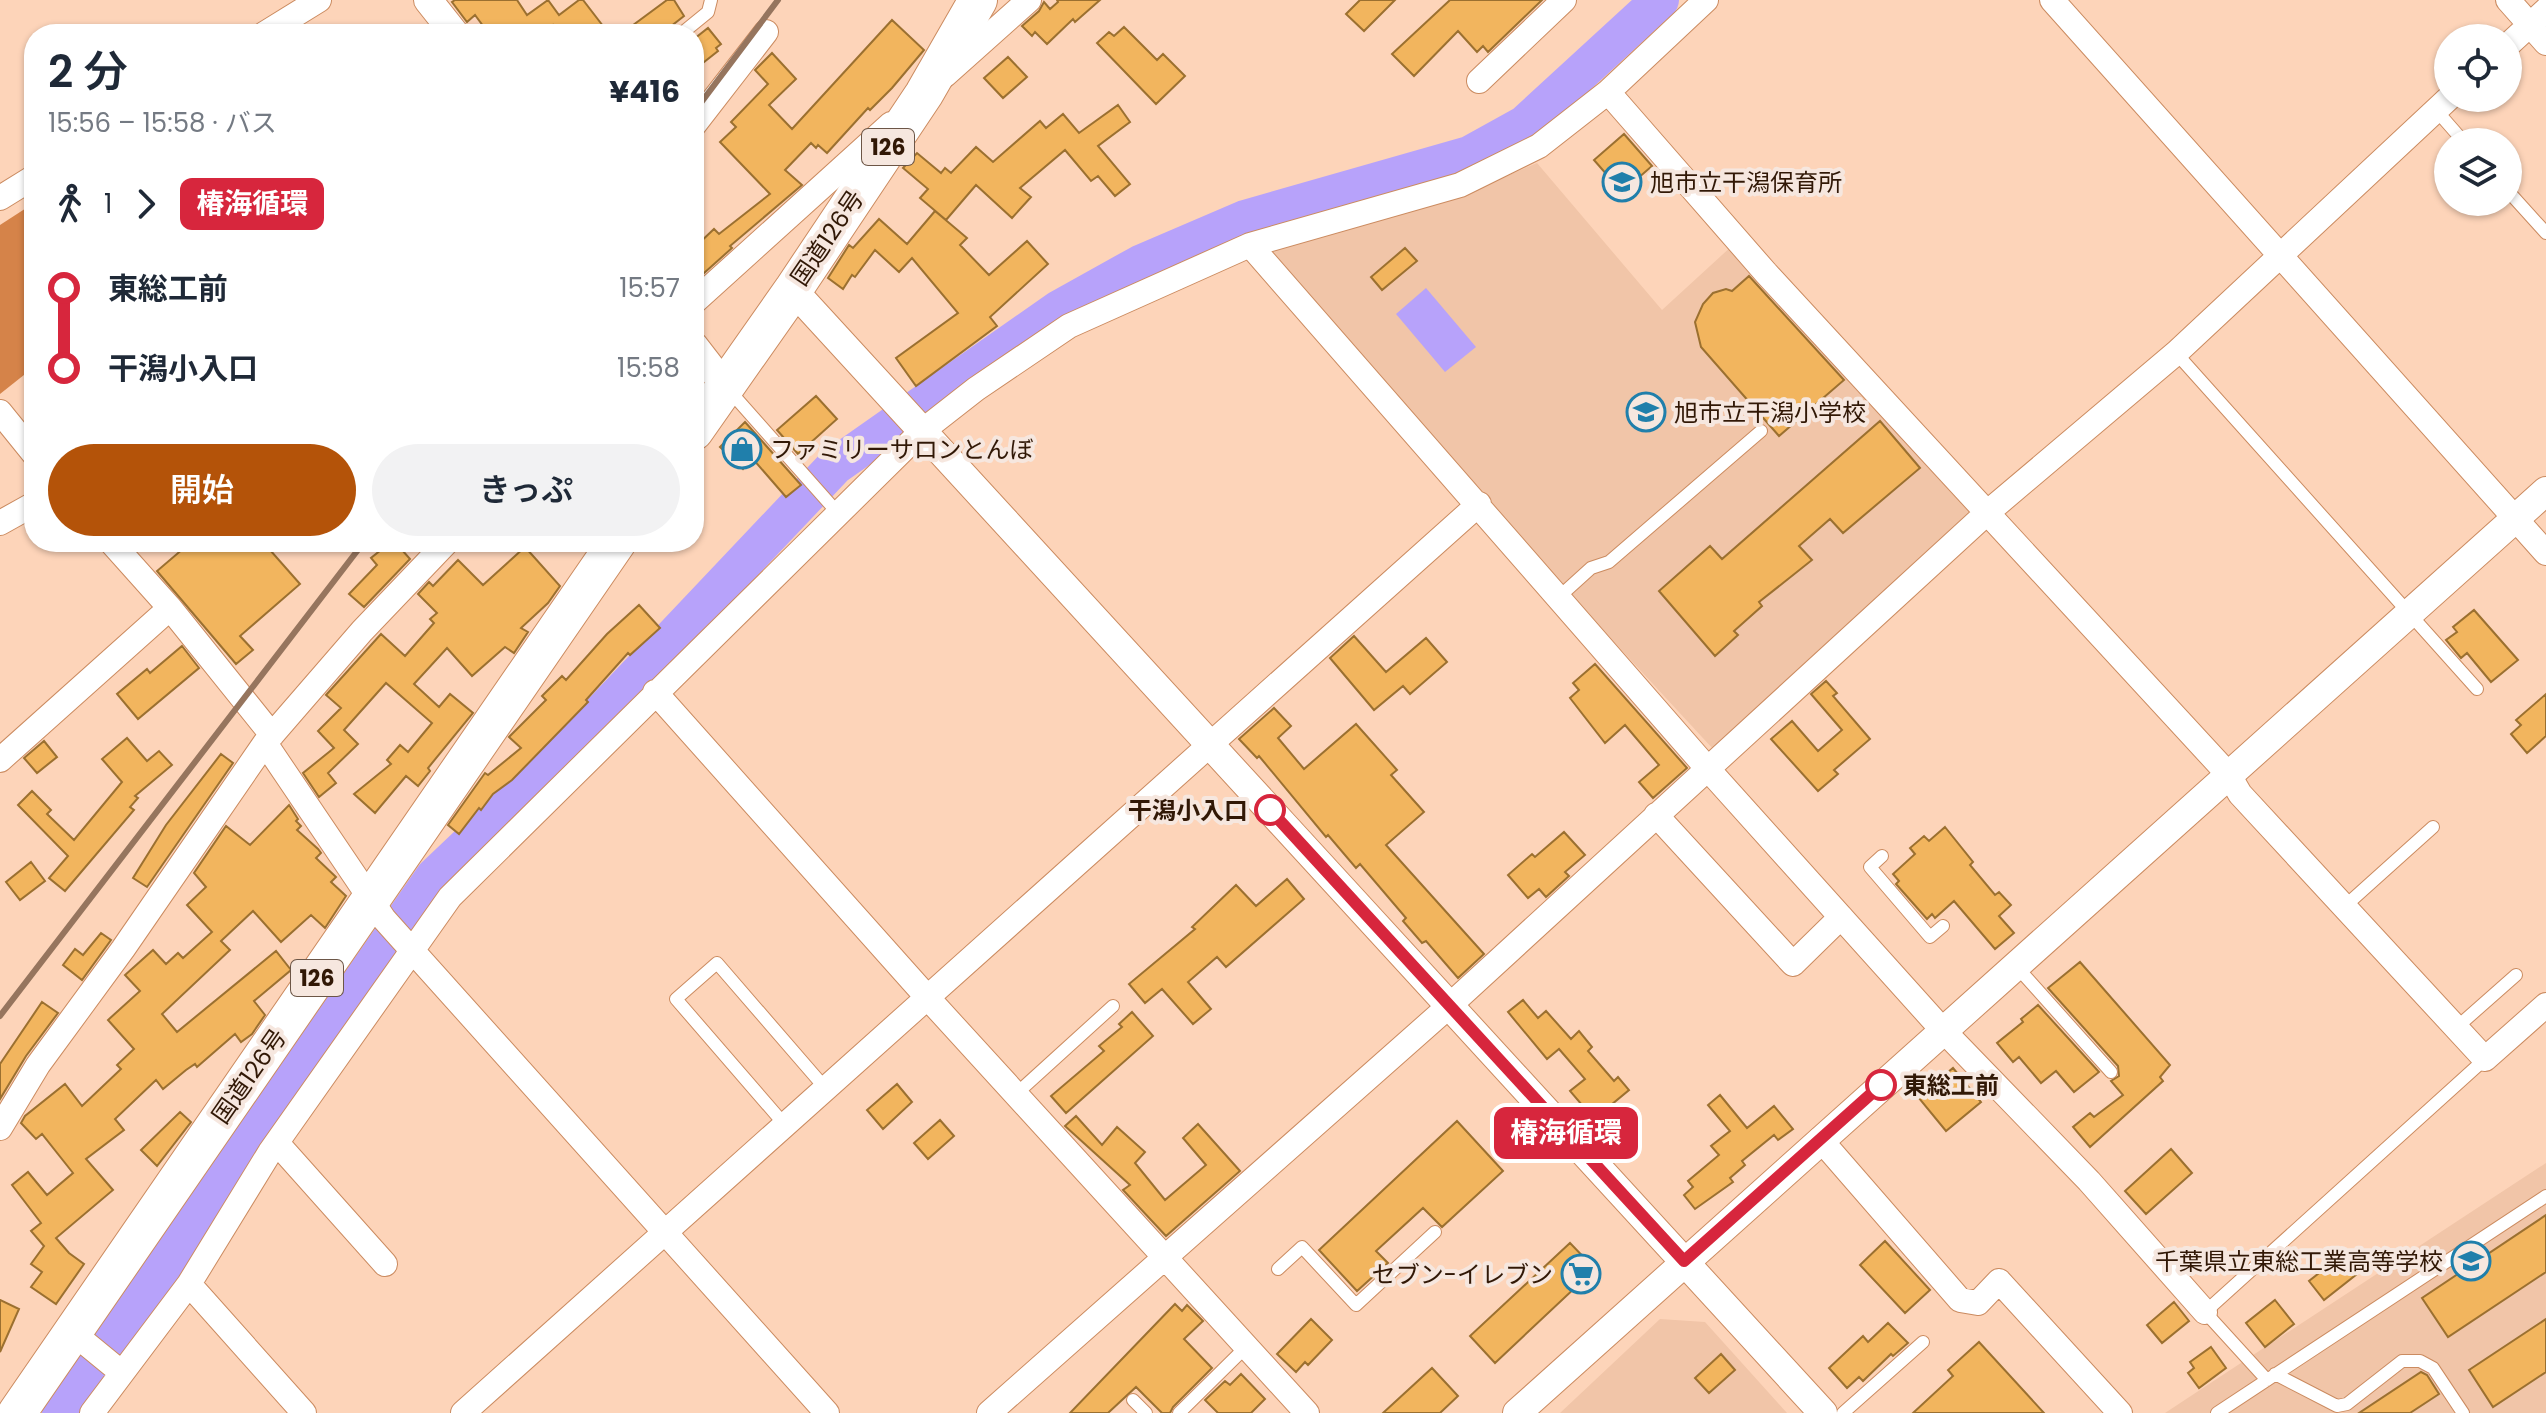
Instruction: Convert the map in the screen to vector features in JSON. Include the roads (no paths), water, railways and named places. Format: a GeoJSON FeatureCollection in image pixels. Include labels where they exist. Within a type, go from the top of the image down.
{"type":"FeatureCollection","features":[{"type":"Feature","properties":{"kind":"highway","name":"国道126号"},"geometry":{"type":"LineString","coordinates":[[704,416],[924,94],[978,0]]}},
{"type":"Feature","properties":{"kind":"highway","name":"国道126号"},"geometry":{"type":"LineString","coordinates":[[17,1413],[84,1342],[377,910],[610,552]]}},
{"type":"Feature","properties":{"kind":"street"},"geometry":{"type":"LineString","coordinates":[[280,24],[319,0]]}},
{"type":"Feature","properties":{"kind":"street"},"geometry":{"type":"LineString","coordinates":[[428,0],[447,24]]}},
{"type":"Feature","properties":{"kind":"street"},"geometry":{"type":"LineString","coordinates":[[704,293],[1029,0]]}},
{"type":"Feature","properties":{"kind":"street"},"geometry":{"type":"LineString","coordinates":[[1479,81],[1564,0]]}},
{"type":"Feature","properties":{"kind":"street"},"geometry":{"type":"LineString","coordinates":[[2052,0],[2546,553]]}},
{"type":"Feature","properties":{"kind":"street"},"geometry":{"type":"LineString","coordinates":[[2508,0],[2541,26],[2522,37]]}},
{"type":"Feature","properties":{"kind":"street"},"geometry":{"type":"LineString","coordinates":[[92,1413],[189,1284],[277,1143],[450,897],[921,432],[976,389],[1069,326],[1250,245],[1460,185],[1539,146],[1608,92],[1701,1]]}},
{"type":"Feature","properties":{"kind":"street"},"geometry":{"type":"LineString","coordinates":[[704,112],[766,32]]}},
{"type":"Feature","properties":{"kind":"street"},"geometry":{"type":"LineString","coordinates":[[1608,92],[1766,273],[2229,775],[2240,794],[2485,1059],[2546,1005]]}},
{"type":"Feature","properties":{"kind":"street"},"geometry":{"type":"LineString","coordinates":[[994,1412],[1448,1007],[1988,512],[2176,353],[2434,112]]}},
{"type":"Feature","properties":{"kind":"street"},"geometry":{"type":"LineString","coordinates":[[0,198],[24,183]]}},
{"type":"Feature","properties":{"kind":"street"},"geometry":{"type":"LineString","coordinates":[[1250,245],[1707,768],[1943,1031],[2089,1181],[2205,1312]]}},
{"type":"Feature","properties":{"kind":"street"},"geometry":{"type":"LineString","coordinates":[[793,290],[1823,1413]]}},
{"type":"Feature","properties":{"kind":"street"},"geometry":{"type":"LineString","coordinates":[[704,359],[725,386]]}},
{"type":"Feature","properties":{"kind":"street"},"geometry":{"type":"LineString","coordinates":[[0,412],[24,442]]}},
{"type":"Feature","properties":{"kind":"street"},"geometry":{"type":"LineString","coordinates":[[1517,1413],[2546,491]]}},
{"type":"Feature","properties":{"kind":"street"},"geometry":{"type":"LineString","coordinates":[[463,1413],[1479,504]]}},
{"type":"Feature","properties":{"kind":"street"},"geometry":{"type":"LineString","coordinates":[[0,523],[24,510]]}},
{"type":"Feature","properties":{"kind":"street"},"geometry":{"type":"LineString","coordinates":[[120,552],[170,608],[268,739],[377,910],[827,1413]]}},
{"type":"Feature","properties":{"kind":"street"},"geometry":{"type":"LineString","coordinates":[[0,1128],[38,1065],[123,949],[268,739],[362,631],[437,552]]}},
{"type":"Feature","properties":{"kind":"street"},"geometry":{"type":"LineString","coordinates":[[0,760],[170,608]]}},
{"type":"Feature","properties":{"kind":"street"},"geometry":{"type":"LineString","coordinates":[[655,692],[927,997],[1307,1413]]}},
{"type":"Feature","properties":{"kind":"street"},"geometry":{"type":"LineString","coordinates":[[1656,815],[1793,964],[1841,917]]}},
{"type":"Feature","properties":{"kind":"street"},"geometry":{"type":"LineString","coordinates":[[1820,1139],[1960,1300],[1978,1303],[1999,1281],[2120,1413]]}},
{"type":"Feature","properties":{"kind":"street"},"geometry":{"type":"LineString","coordinates":[[277,1143],[385,1264]]}},
{"type":"Feature","properties":{"kind":"street"},"geometry":{"type":"LineString","coordinates":[[189,1284],[304,1413]]}},
{"type":"Feature","properties":{"kind":"street"},"geometry":{"type":"LineString","coordinates":[[84,1342],[122,1373]]}},
{"type":"Feature","properties":{"kind":"lane"},"geometry":{"type":"LineString","coordinates":[[693,24],[708,12],[711,0]]}},
{"type":"Feature","properties":{"kind":"lane"},"geometry":{"type":"LineString","coordinates":[[2522,206],[2546,233]]}},
{"type":"Feature","properties":{"kind":"lane"},"geometry":{"type":"LineString","coordinates":[[2176,353],[2477,689]]}},
{"type":"Feature","properties":{"kind":"lane"},"geometry":{"type":"LineString","coordinates":[[725,386],[837,512]]}},
{"type":"Feature","properties":{"kind":"lane"},"geometry":{"type":"LineString","coordinates":[[1559,597],[1591,568],[1609,562],[1761,431]]}},
{"type":"Feature","properties":{"kind":"lane"},"geometry":{"type":"LineString","coordinates":[[2344,907],[2433,827]]}},
{"type":"Feature","properties":{"kind":"lane"},"geometry":{"type":"LineString","coordinates":[[1882,856],[1870,867],[1930,937],[1943,926]]}},
{"type":"Feature","properties":{"kind":"lane"},"geometry":{"type":"LineString","coordinates":[[785,1125],[676,999],[717,963],[826,1089]]}},
{"type":"Feature","properties":{"kind":"lane"},"geometry":{"type":"LineString","coordinates":[[2016,966],[2111,1072]]}},
{"type":"Feature","properties":{"kind":"lane"},"geometry":{"type":"LineString","coordinates":[[2456,1028],[2516,975]]}},
{"type":"Feature","properties":{"kind":"lane"},"geometry":{"type":"LineString","coordinates":[[1016,1094],[1113,1006]]}},
{"type":"Feature","properties":{"kind":"lane"},"geometry":{"type":"LineString","coordinates":[[2463,1413],[2433,1368],[2420,1361],[2402,1361],[2347,1404],[2337,1406],[2271,1377],[2205,1312],[2485,1059]]}},
{"type":"Feature","properties":{"kind":"lane"},"geometry":{"type":"LineString","coordinates":[[2217,1413],[2546,1196]]}},
{"type":"Feature","properties":{"kind":"lane"},"geometry":{"type":"LineString","coordinates":[[1278,1269],[1302,1247],[1356,1305],[1435,1232]]}},
{"type":"Feature","properties":{"kind":"lane"},"geometry":{"type":"LineString","coordinates":[[1843,1413],[1923,1342]]}},
{"type":"Feature","properties":{"kind":"lane"},"geometry":{"type":"LineString","coordinates":[[1179,1413],[1246,1347]]}},
{"type":"Feature","properties":{"kind":"lane"},"geometry":{"type":"LineString","coordinates":[[1133,1400],[1146,1413]]}},
{"type":"Feature","properties":{"kind":"waterway"},"geometry":{"type":"LineString","coordinates":[[61,1413],[434,877],[551,766],[835,466],[1059,309],[1140,264],[1245,219],[1469,155],[1525,124],[1660,0]]}},
{"type":"Feature","properties":{"kind":"railway"},"geometry":{"type":"LineString","coordinates":[[704,99],[778,0]]}},
{"type":"Feature","properties":{"kind":"railway"},"geometry":{"type":"LineString","coordinates":[[0,1016],[356,552]]}},
{"type":"Feature","properties":{"kind":"place","name":"旭市立干潟保育所"},"geometry":{"type":"Point","coordinates":[1622,182]}},
{"type":"Feature","properties":{"kind":"place","name":"旭市立干潟小学校"},"geometry":{"type":"Point","coordinates":[1646,412]}},
{"type":"Feature","properties":{"kind":"place","name":"ファミリーサロンとんぼ"},"geometry":{"type":"Point","coordinates":[742,449]}},
{"type":"Feature","properties":{"kind":"place","name":"干潟小入口"},"geometry":{"type":"Point","coordinates":[1270,810]}},
{"type":"Feature","properties":{"kind":"place","name":"東総工前"},"geometry":{"type":"Point","coordinates":[1881,1085]}},
{"type":"Feature","properties":{"kind":"place","name":"千葉県立東総工業高等学校"},"geometry":{"type":"Point","coordinates":[2471,1261]}},
{"type":"Feature","properties":{"kind":"place","name":"セブン-イレブン"},"geometry":{"type":"Point","coordinates":[1581,1274]}}]}
